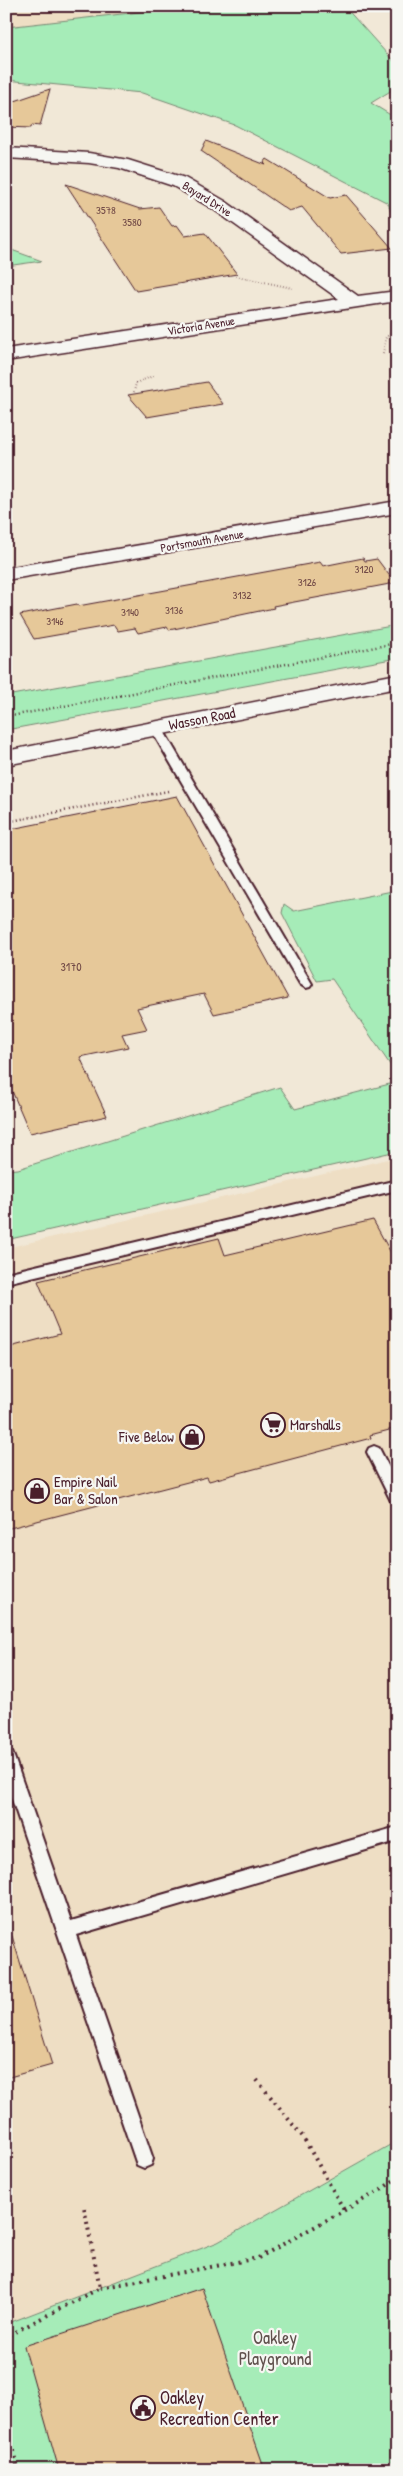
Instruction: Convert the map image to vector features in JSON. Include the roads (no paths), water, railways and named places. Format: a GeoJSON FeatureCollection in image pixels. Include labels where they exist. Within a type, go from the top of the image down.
{"type":"FeatureCollection","features":[{"type":"Feature","properties":{"kind":"street","name":"Bayard Drive"},"geometry":{"type":"LineString","coordinates":[[6,153],[97,160],[122,164],[179,182],[219,205],[354,302]]}},
{"type":"Feature","properties":{"kind":"street","name":"Victoria Avenue"},"geometry":{"type":"LineString","coordinates":[[6,355],[397,296]]}},
{"type":"Feature","properties":{"kind":"street","name":"Portsmouth Avenue"},"geometry":{"type":"LineString","coordinates":[[6,574],[397,507]]}},
{"type":"Feature","properties":{"kind":"street","name":"Wasson Road"},"geometry":{"type":"LineString","coordinates":[[6,758],[397,681]]}},
{"type":"Feature","properties":{"kind":"lane"},"geometry":{"type":"LineString","coordinates":[[156,728],[306,984]]}},
{"type":"Feature","properties":{"kind":"lane"},"geometry":{"type":"LineString","coordinates":[[6,1278],[397,1185]]}},
{"type":"Feature","properties":{"kind":"lane"},"geometry":{"type":"LineString","coordinates":[[374,1452],[397,1498]]}},
{"type":"Feature","properties":{"kind":"lane"},"geometry":{"type":"LineString","coordinates":[[6,1757],[68,1930],[144,2159]]}},
{"type":"Feature","properties":{"kind":"lane"},"geometry":{"type":"LineString","coordinates":[[68,1930],[397,1834]]}},
{"type":"Feature","properties":{"kind":"place","name":"Marshalls"},"geometry":{"type":"Point","coordinates":[273,1425]}},
{"type":"Feature","properties":{"kind":"place","name":"Five Below"},"geometry":{"type":"Point","coordinates":[192,1437]}},
{"type":"Feature","properties":{"kind":"place","name":"Empire Nail Bar & Salon"},"geometry":{"type":"Point","coordinates":[37,1491]}},
{"type":"Feature","properties":{"kind":"place","name":"Oakley Recreation Center"},"geometry":{"type":"Point","coordinates":[143,2408]}},
{"type":"Feature","properties":{"kind":"park label","name":"Oakley Playground"},"geometry":{"type":"Point","coordinates":[275,2348]}}]}
